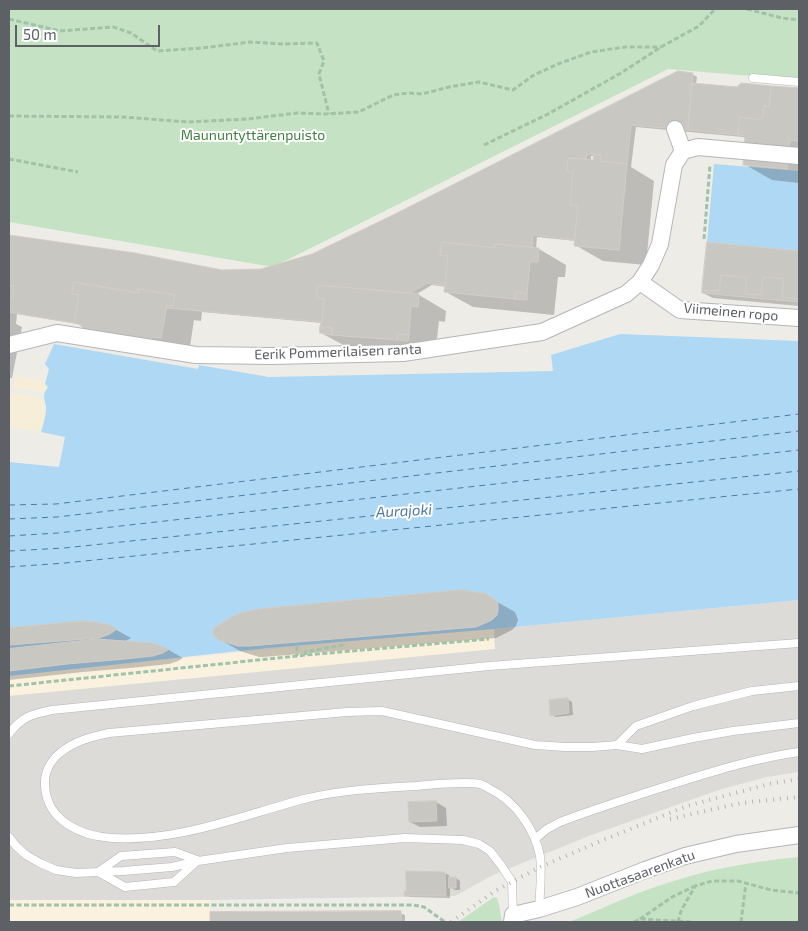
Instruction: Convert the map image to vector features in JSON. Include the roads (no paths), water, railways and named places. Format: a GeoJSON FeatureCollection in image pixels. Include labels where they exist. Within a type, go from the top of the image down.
{"type":"FeatureCollection","features":[{"type":"Feature","properties":{"kind":"street"},"geometry":{"type":"LineString","coordinates":[[676,129],[683,151],[698,147],[799,156]]}},
{"type":"Feature","properties":{"kind":"street","name":"Eerik Pommerilaisen ranta"},"geometry":{"type":"LineString","coordinates":[[9,345],[58,333],[196,355],[272,356],[403,353],[542,332],[626,294],[640,282],[651,265],[660,244],[674,165],[683,151]]}},
{"type":"Feature","properties":{"kind":"street","name":"Viimeinen ropo"},"geometry":{"type":"LineString","coordinates":[[640,282],[680,310],[799,318]]}},
{"type":"Feature","properties":{"kind":"street","name":"Nuottasaarenkatu"},"geometry":{"type":"LineString","coordinates":[[513,918],[539,916],[644,870],[684,856],[736,844],[799,835]]}},
{"type":"Feature","properties":{"kind":"lane"},"geometry":{"type":"LineString","coordinates":[[753,78],[799,82]]}},
{"type":"Feature","properties":{"kind":"lane"},"geometry":{"type":"LineString","coordinates":[[9,734],[21,721],[33,714],[52,710],[479,667],[799,644]]}},
{"type":"Feature","properties":{"kind":"lane"},"geometry":{"type":"LineString","coordinates":[[617,745],[636,726],[693,706],[752,690],[799,686]]}},
{"type":"Feature","properties":{"kind":"lane"},"geometry":{"type":"LineString","coordinates":[[539,916],[540,856],[535,839],[514,806],[498,793],[480,784],[452,783],[343,791],[305,799],[176,834],[141,838],[112,838],[92,836],[79,831],[56,815],[46,795],[46,772],[59,753],[71,745],[89,738],[109,734],[347,712],[382,711],[535,744],[565,747],[617,745],[642,749],[733,731],[799,723]]}},
{"type":"Feature","properties":{"kind":"lane"},"geometry":{"type":"LineString","coordinates":[[535,839],[547,829],[560,822],[716,770],[772,755],[799,752]]}},
{"type":"Feature","properties":{"kind":"lane"},"geometry":{"type":"LineString","coordinates":[[9,837],[26,855],[40,863],[56,870],[76,872],[172,867],[198,861],[287,848],[405,838],[463,840],[479,844],[490,851],[505,870],[512,882],[513,918]]}},
{"type":"Feature","properties":{"kind":"lane"},"geometry":{"type":"LineString","coordinates":[[98,872],[121,856],[175,852],[198,861]]}},
{"type":"Feature","properties":{"kind":"lane"},"geometry":{"type":"LineString","coordinates":[[98,872],[125,887],[174,882],[198,861]]}},
{"type":"Feature","properties":{"kind":"water"},"geometry":{"type":"Polygon","coordinates":[[[714,164],[799,171],[799,251],[707,242],[714,164]]]}},
{"type":"Feature","properties":{"kind":"water","name":"Aurajoki"},"geometry":{"type":"Polygon","coordinates":[[[620,334],[799,341],[799,600],[267,648],[9,676],[9,462],[59,467],[65,437],[41,432],[46,411],[44,394],[48,387],[45,384],[49,369],[45,364],[54,344],[198,369],[199,365],[269,377],[553,371],[551,355],[620,334]]]}},
{"type":"Feature","properties":{"kind":"railway"},"geometry":{"type":"LineString","coordinates":[[451,922],[495,891],[540,867],[596,843],[687,806],[769,784],[799,779]]}},
{"type":"Feature","properties":{"kind":"railway"},"geometry":{"type":"LineString","coordinates":[[670,819],[741,803],[799,797]]}},
{"type":"Feature","properties":{"kind":"park label","name":"Maununtyttärenpuisto"},"geometry":{"type":"Point","coordinates":[253,135]}}]}
